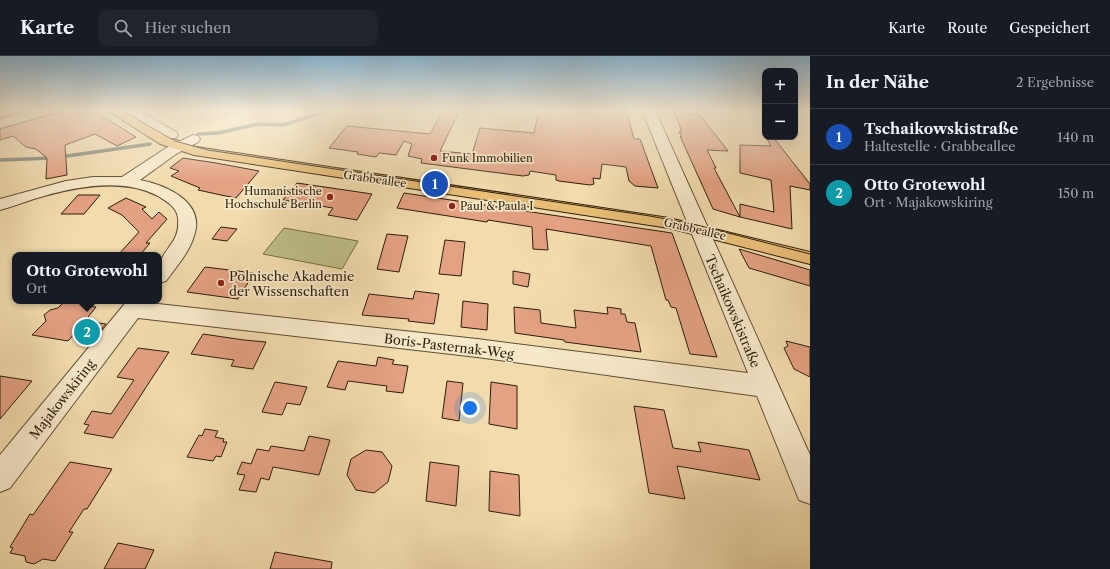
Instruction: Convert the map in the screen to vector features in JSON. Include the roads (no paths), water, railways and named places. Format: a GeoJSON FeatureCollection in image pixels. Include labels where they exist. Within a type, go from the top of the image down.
{"type":"FeatureCollection","features":[{"type":"Feature","properties":{"kind":"main road","name":"Grabbeallee"},"geometry":{"type":"LineString","coordinates":[[152,134],[165,142],[181,140]]}},
{"type":"Feature","properties":{"kind":"main road","name":"Grabbeallee"},"geometry":{"type":"LineString","coordinates":[[172,134],[210,155],[623,215],[696,223],[810,246]]}},
{"type":"Feature","properties":{"kind":"main road","name":"Grabbeallee"},"geometry":{"type":"LineString","coordinates":[[696,223],[810,258]]}},
{"type":"Feature","properties":{"kind":"street"},"geometry":{"type":"LineString","coordinates":[[127,181],[181,140],[170,134]]}},
{"type":"Feature","properties":{"kind":"street","name":"Tschaikowskistraße"},"geometry":{"type":"LineString","coordinates":[[658,134],[810,489]]}},
{"type":"Feature","properties":{"kind":"street"},"geometry":{"type":"LineString","coordinates":[[0,205],[23,196],[61,187],[105,181],[127,181],[145,184],[167,194],[179,205],[186,219],[187,229],[183,240],[171,261],[162,272]]}},
{"type":"Feature","properties":{"kind":"street","name":"Boris-Pasternak-Weg"},"geometry":{"type":"LineString","coordinates":[[136,305],[766,386]]}},
{"type":"Feature","properties":{"kind":"street","name":"Majakowskiring"},"geometry":{"type":"LineString","coordinates":[[0,478],[136,305]]}},
{"type":"Feature","properties":{"kind":"waterway"},"geometry":{"type":"LineString","coordinates":[[60,157],[150,144]]}},
{"type":"Feature","properties":{"kind":"waterway"},"geometry":{"type":"LineString","coordinates":[[0,160],[52,158]]}},
{"type":"Feature","properties":{"kind":"tram line"},"geometry":{"type":"LineString","coordinates":[[163,134],[175,141],[208,150],[650,216],[697,225],[810,254]]}},
{"type":"Feature","properties":{"kind":"place","name":"Funk Immobilien"},"geometry":{"type":"Point","coordinates":[434,158]}},
{"type":"Feature","properties":{"kind":"place","name":"Tschaikowskistraße"},"geometry":{"type":"Point","coordinates":[435,184]}},
{"type":"Feature","properties":{"kind":"place","name":"Humanistische Hochschule Berlin"},"geometry":{"type":"Point","coordinates":[330,197]}},
{"type":"Feature","properties":{"kind":"place","name":"Paul & Paula I"},"geometry":{"type":"Point","coordinates":[452,206]}},
{"type":"Feature","properties":{"kind":"place","name":"Polnische Akademie der Wissenschaften"},"geometry":{"type":"Point","coordinates":[221,283]}},
{"type":"Feature","properties":{"kind":"place","name":"Otto Grotewohl"},"geometry":{"type":"Point","coordinates":[87,332]}}]}
